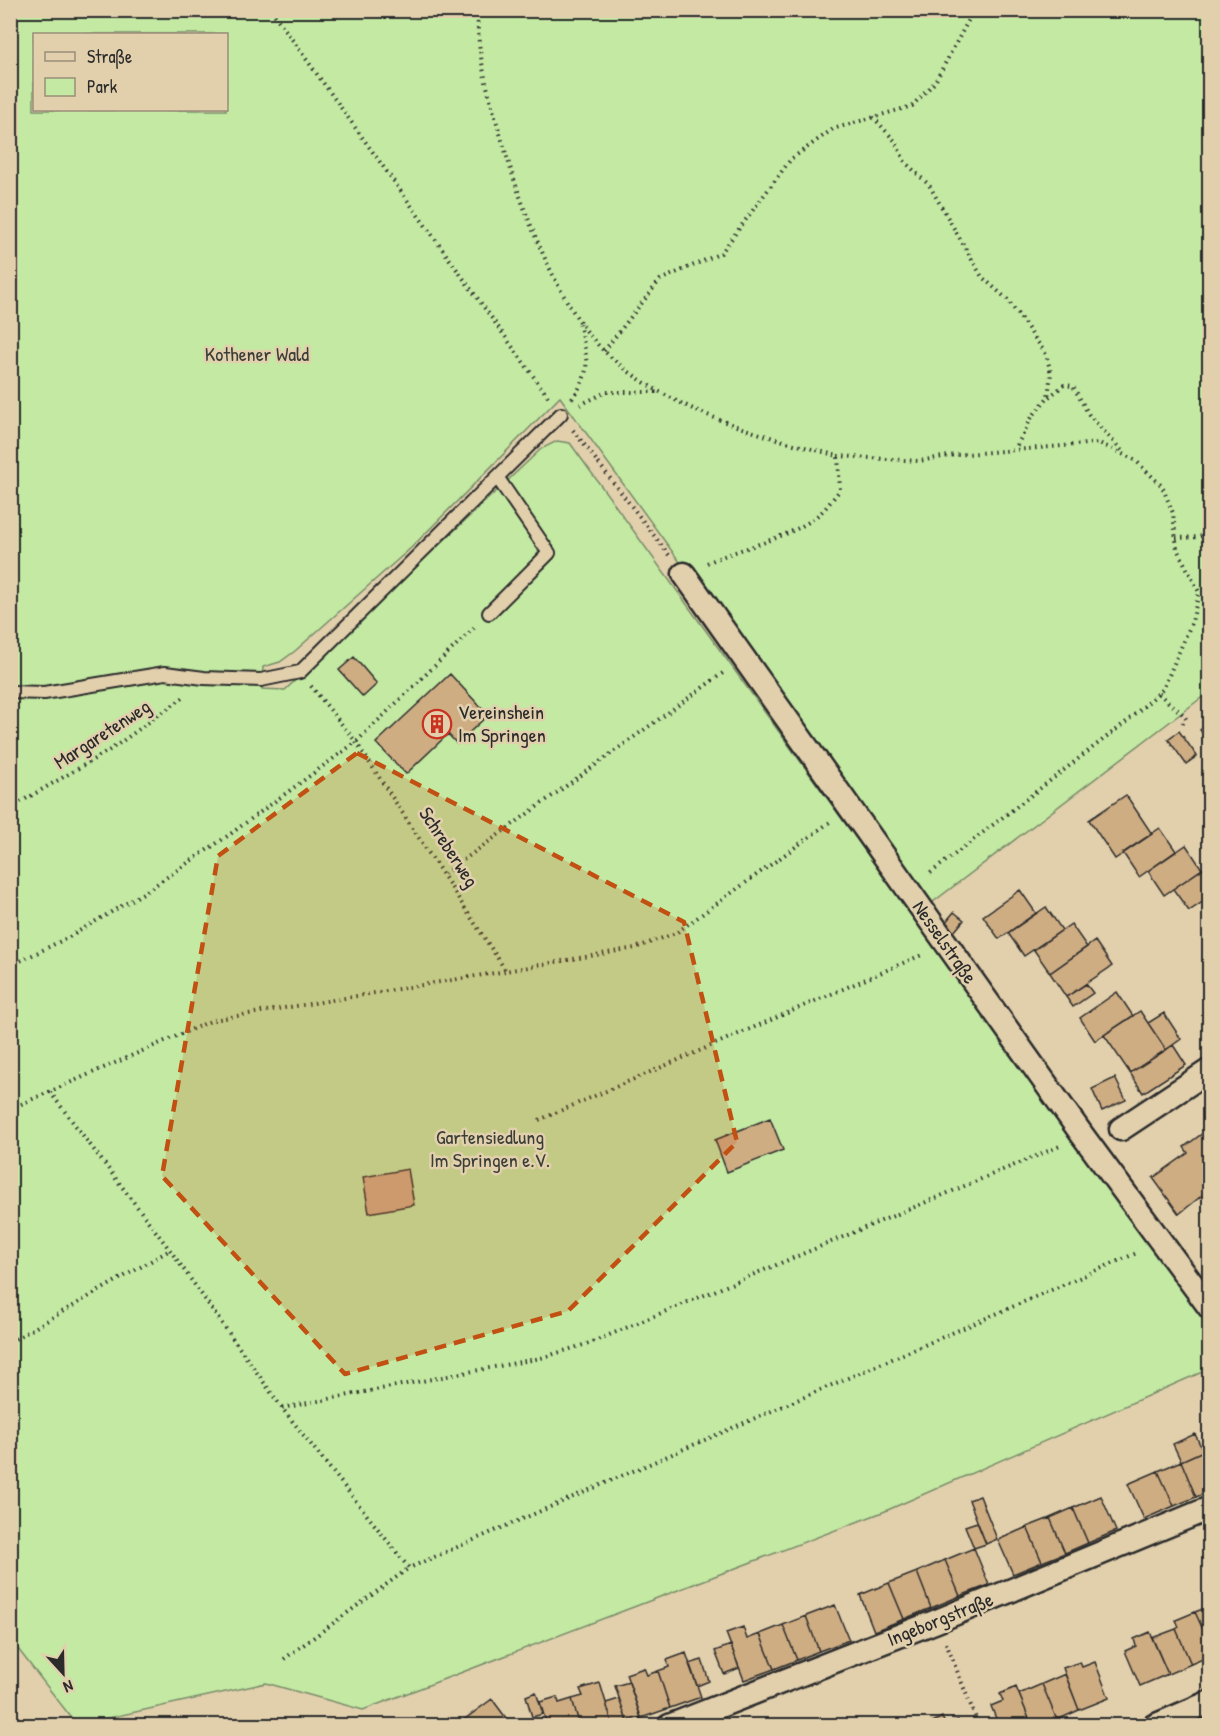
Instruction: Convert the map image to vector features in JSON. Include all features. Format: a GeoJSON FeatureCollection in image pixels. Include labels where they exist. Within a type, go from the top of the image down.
{"type":"FeatureCollection","features":[{"type":"Feature","properties":{"kind":"street","name":"Nesselstraße"},"geometry":{"type":"LineString","coordinates":[[684,574],[1083,1136],[1209,1308]]}},
{"type":"Feature","properties":{"kind":"street"},"geometry":{"type":"LineString","coordinates":[[1121,1129],[1209,1070]]}},
{"type":"Feature","properties":{"kind":"street","name":"Ingeborgstraße"},"geometry":{"type":"LineString","coordinates":[[669,1725],[937,1621],[1209,1508]]}},
{"type":"Feature","properties":{"kind":"street"},"geometry":{"type":"LineString","coordinates":[[1154,1725],[1209,1702]]}},
{"type":"Feature","properties":{"kind":"lane"},"geometry":{"type":"LineString","coordinates":[[10,692],[44,693],[165,672],[204,678],[261,680],[300,672],[561,414]]}},
{"type":"Feature","properties":{"kind":"lane"},"geometry":{"type":"LineString","coordinates":[[489,613],[549,553],[497,477]]}},
{"type":"Feature","properties":{"kind":"path"},"geometry":{"type":"LineString","coordinates":[[271,10],[561,414],[684,574],[733,551],[780,536],[818,516],[840,490],[838,456]]}},
{"type":"Feature","properties":{"kind":"path"},"geometry":{"type":"LineString","coordinates":[[478,10],[476,31],[495,117],[518,195],[556,279],[579,319],[604,351],[660,392],[742,430],[838,456],[919,461],[1015,449],[1099,443],[1127,456]]}},
{"type":"Feature","properties":{"kind":"path"},"geometry":{"type":"LineString","coordinates":[[604,351],[660,280],[721,253],[791,159],[832,129],[912,106],[935,82],[974,10]]}},
{"type":"Feature","properties":{"kind":"path"},"geometry":{"type":"LineString","coordinates":[[873,117],[895,141],[905,162],[929,185],[982,277],[1007,300],[1046,354],[1052,373],[1048,397]]}},
{"type":"Feature","properties":{"kind":"path"},"geometry":{"type":"LineString","coordinates":[[561,414],[580,388],[588,364],[579,319]]}},
{"type":"Feature","properties":{"kind":"path"},"geometry":{"type":"LineString","coordinates":[[908,890],[1126,722],[1159,693],[1163,689],[1192,622],[1199,592],[1177,549],[1173,513],[1162,486],[1127,456],[1089,415],[1073,386],[1064,385],[1048,397],[1032,417],[1015,449]]}},
{"type":"Feature","properties":{"kind":"path"},"geometry":{"type":"LineString","coordinates":[[561,414],[606,392],[660,392]]}},
{"type":"Feature","properties":{"kind":"path"},"geometry":{"type":"LineString","coordinates":[[1176,538],[1198,537],[1209,533]]}},
{"type":"Feature","properties":{"kind":"path"},"geometry":{"type":"LineString","coordinates":[[10,966],[69,937],[145,892],[229,835],[356,742],[489,613]]}},
{"type":"Feature","properties":{"kind":"path","name":"Schreberweg"},"geometry":{"type":"LineString","coordinates":[[300,672],[356,742],[506,970]]}},
{"type":"Feature","properties":{"kind":"path"},"geometry":{"type":"LineString","coordinates":[[444,874],[723,673]]}},
{"type":"Feature","properties":{"kind":"path","name":"Margaretenweg"},"geometry":{"type":"LineString","coordinates":[[10,808],[110,750],[181,700],[204,678]]}},
{"type":"Feature","properties":{"kind":"path"},"geometry":{"type":"LineString","coordinates":[[1159,693],[1168,705],[1184,714],[1186,719],[1181,726]]}},
{"type":"Feature","properties":{"kind":"path"},"geometry":{"type":"LineString","coordinates":[[10,1109],[213,1020],[635,948],[676,933],[849,808]]}},
{"type":"Feature","properties":{"kind":"path"},"geometry":{"type":"LineString","coordinates":[[539,1120],[946,944]]}},
{"type":"Feature","properties":{"kind":"path"},"geometry":{"type":"LineString","coordinates":[[50,1092],[170,1250],[282,1408],[409,1568]]}},
{"type":"Feature","properties":{"kind":"path"},"geometry":{"type":"LineString","coordinates":[[282,1408],[542,1358],[590,1343],[1083,1136]]}},
{"type":"Feature","properties":{"kind":"path"},"geometry":{"type":"LineString","coordinates":[[284,1659],[409,1568],[1162,1242]]}},
{"type":"Feature","properties":{"kind":"path"},"geometry":{"type":"LineString","coordinates":[[10,1342],[170,1250]]}},
{"type":"Feature","properties":{"kind":"path"},"geometry":{"type":"LineString","coordinates":[[937,1621],[979,1725]]}},
{"type":"Feature","properties":{"kind":"highlighted area"},"geometry":{"type":"Polygon","coordinates":[[[357,753],[684,922],[737,1142],[568,1311],[345,1374],[162,1176],[218,856],[357,753]]]}},
{"type":"Feature","properties":{"kind":"green space"},"geometry":{"type":"Polygon","coordinates":[[[11,11],[1209,11],[1209,692],[929,905],[560,397],[412,547],[295,651],[280,662],[263,667],[262,689],[285,690],[541,449],[557,441],[570,443],[1209,1326],[1209,1369],[883,1512],[363,1710],[266,1683],[77,1725],[11,1640],[11,11]]]}},
{"type":"Feature","properties":{"kind":"building"},"geometry":{"type":"Polygon","coordinates":[[[354,657],[377,684],[363,697],[339,670],[354,657]]]}},
{"type":"Feature","properties":{"kind":"building","name":"Vereinshein Im Springen"},"geometry":{"type":"Polygon","coordinates":[[[450,674],[488,715],[457,744],[448,734],[406,774],[376,743],[450,674]]]}},
{"type":"Feature","properties":{"kind":"building"},"geometry":{"type":"Polygon","coordinates":[[[1210,723],[1210,743],[1200,730],[1210,723]]]}},
{"type":"Feature","properties":{"kind":"building"},"geometry":{"type":"Polygon","coordinates":[[[1179,731],[1197,756],[1186,764],[1168,739],[1179,731]]]}},
{"type":"Feature","properties":{"kind":"building"},"geometry":{"type":"Polygon","coordinates":[[[1126,795],[1152,834],[1115,859],[1089,820],[1126,795]]]}},
{"type":"Feature","properties":{"kind":"building"},"geometry":{"type":"Polygon","coordinates":[[[1160,828],[1176,851],[1139,877],[1123,853],[1160,828]]]}},
{"type":"Feature","properties":{"kind":"building"},"geometry":{"type":"Polygon","coordinates":[[[1186,845],[1202,869],[1164,895],[1148,871],[1186,845]]]}},
{"type":"Feature","properties":{"kind":"building"},"geometry":{"type":"Polygon","coordinates":[[[1210,864],[1210,897],[1189,911],[1173,889],[1210,864]]]}},
{"type":"Feature","properties":{"kind":"building"},"geometry":{"type":"Polygon","coordinates":[[[1020,890],[1036,913],[999,939],[983,916],[1020,890]]]}},
{"type":"Feature","properties":{"kind":"building"},"geometry":{"type":"Polygon","coordinates":[[[1046,907],[1062,930],[1024,956],[1008,933],[1046,907]]]}},
{"type":"Feature","properties":{"kind":"building"},"geometry":{"type":"Polygon","coordinates":[[[954,912],[964,920],[954,932],[944,924],[954,912]]]}},
{"type":"Feature","properties":{"kind":"building"},"geometry":{"type":"Polygon","coordinates":[[[1071,924],[1087,947],[1050,973],[1034,950],[1071,924]]]}},
{"type":"Feature","properties":{"kind":"building"},"geometry":{"type":"Polygon","coordinates":[[[1095,941],[1112,966],[1066,997],[1050,973],[1095,941]]]}},
{"type":"Feature","properties":{"kind":"building"},"geometry":{"type":"Polygon","coordinates":[[[1086,984],[1093,993],[1073,1007],[1066,997],[1086,984]]]}},
{"type":"Feature","properties":{"kind":"building"},"geometry":{"type":"Polygon","coordinates":[[[1117,992],[1133,1016],[1095,1041],[1080,1018],[1117,992]]]}},
{"type":"Feature","properties":{"kind":"building"},"geometry":{"type":"Polygon","coordinates":[[[1140,1011],[1166,1050],[1130,1073],[1104,1035],[1140,1011]]]}},
{"type":"Feature","properties":{"kind":"building"},"geometry":{"type":"Polygon","coordinates":[[[1164,1013],[1181,1039],[1166,1050],[1148,1023],[1164,1013]]]}},
{"type":"Feature","properties":{"kind":"building"},"geometry":{"type":"Polygon","coordinates":[[[1173,1045],[1186,1065],[1143,1093],[1130,1073],[1173,1045]]]}},
{"type":"Feature","properties":{"kind":"building"},"geometry":{"type":"Polygon","coordinates":[[[1115,1078],[1126,1100],[1102,1111],[1092,1089],[1115,1078]]]}},
{"type":"Feature","properties":{"kind":"building"},"geometry":{"type":"Polygon","coordinates":[[[770,1118],[783,1150],[727,1172],[715,1140],[770,1118]]]}},
{"type":"Feature","properties":{"kind":"building"},"geometry":{"type":"Polygon","coordinates":[[[1210,1128],[1210,1189],[1179,1214],[1153,1178],[1188,1153],[1184,1147],[1210,1128]]]}},
{"type":"Feature","properties":{"kind":"building"},"geometry":{"type":"Polygon","coordinates":[[[408,1169],[414,1205],[369,1213],[363,1177],[408,1169]]]}},
{"type":"Feature","properties":{"kind":"building"},"geometry":{"type":"Polygon","coordinates":[[[1195,1434],[1203,1451],[1181,1461],[1173,1444],[1195,1434]]]}},
{"type":"Feature","properties":{"kind":"building"},"geometry":{"type":"Polygon","coordinates":[[[1210,1448],[1210,1466],[1203,1451],[1210,1448]]]}},
{"type":"Feature","properties":{"kind":"building"},"geometry":{"type":"Polygon","coordinates":[[[1203,1451],[1210,1466],[1210,1491],[1196,1497],[1181,1461],[1203,1451]]]}},
{"type":"Feature","properties":{"kind":"building"},"geometry":{"type":"Polygon","coordinates":[[[1181,1461],[1196,1497],[1174,1506],[1158,1471],[1181,1461]]]}},
{"type":"Feature","properties":{"kind":"building"},"geometry":{"type":"Polygon","coordinates":[[[1158,1471],[1174,1506],[1144,1519],[1128,1484],[1158,1471]]]}},
{"type":"Feature","properties":{"kind":"building"},"geometry":{"type":"Polygon","coordinates":[[[980,1496],[997,1539],[986,1544],[969,1500],[980,1496]]]}},
{"type":"Feature","properties":{"kind":"building"},"geometry":{"type":"Polygon","coordinates":[[[1101,1496],[1116,1531],[1088,1543],[1073,1508],[1101,1496]]]}},
{"type":"Feature","properties":{"kind":"building"},"geometry":{"type":"Polygon","coordinates":[[[1073,1508],[1088,1543],[1065,1553],[1050,1518],[1073,1508]]]}},
{"type":"Feature","properties":{"kind":"building"},"geometry":{"type":"Polygon","coordinates":[[[1050,1518],[1065,1553],[1042,1562],[1027,1527],[1050,1518]]]}},
{"type":"Feature","properties":{"kind":"building"},"geometry":{"type":"Polygon","coordinates":[[[977,1522],[986,1544],[974,1548],[965,1526],[977,1522]]]}},
{"type":"Feature","properties":{"kind":"building"},"geometry":{"type":"Polygon","coordinates":[[[1027,1527],[1042,1562],[1013,1574],[998,1540],[1027,1527]]]}},
{"type":"Feature","properties":{"kind":"building"},"geometry":{"type":"Polygon","coordinates":[[[974,1548],[989,1585],[960,1596],[945,1560],[974,1548]]]}},
{"type":"Feature","properties":{"kind":"building"},"geometry":{"type":"Polygon","coordinates":[[[945,1560],[960,1596],[931,1608],[917,1572],[945,1560]]]}},
{"type":"Feature","properties":{"kind":"building"},"geometry":{"type":"Polygon","coordinates":[[[917,1572],[931,1608],[904,1619],[889,1583],[917,1572]]]}},
{"type":"Feature","properties":{"kind":"building"},"geometry":{"type":"Polygon","coordinates":[[[889,1583],[904,1619],[874,1631],[860,1595],[889,1583]]]}},
{"type":"Feature","properties":{"kind":"building"},"geometry":{"type":"Polygon","coordinates":[[[835,1605],[849,1640],[819,1651],[806,1616],[835,1605]]]}},
{"type":"Feature","properties":{"kind":"building"},"geometry":{"type":"Polygon","coordinates":[[[1210,1606],[1210,1645],[1195,1612],[1210,1606]]]}},
{"type":"Feature","properties":{"kind":"building"},"geometry":{"type":"Polygon","coordinates":[[[1195,1612],[1210,1645],[1210,1656],[1191,1664],[1176,1629],[1179,1627],[1176,1620],[1195,1612]]]}},
{"type":"Feature","properties":{"kind":"building"},"geometry":{"type":"Polygon","coordinates":[[[806,1616],[819,1651],[797,1660],[783,1625],[806,1616]]]}},
{"type":"Feature","properties":{"kind":"building"},"geometry":{"type":"Polygon","coordinates":[[[783,1625],[797,1660],[774,1669],[760,1634],[783,1625]]]}},
{"type":"Feature","properties":{"kind":"building"},"geometry":{"type":"Polygon","coordinates":[[[743,1627],[747,1639],[760,1634],[774,1669],[744,1680],[726,1633],[743,1627]]]}},
{"type":"Feature","properties":{"kind":"building"},"geometry":{"type":"Polygon","coordinates":[[[1176,1629],[1191,1664],[1168,1674],[1152,1638],[1176,1629]]]}},
{"type":"Feature","properties":{"kind":"building"},"geometry":{"type":"Polygon","coordinates":[[[1150,1632],[1168,1674],[1140,1686],[1125,1651],[1136,1646],[1134,1639],[1150,1632]]]}},
{"type":"Feature","properties":{"kind":"building"},"geometry":{"type":"Polygon","coordinates":[[[731,1645],[739,1668],[724,1674],[715,1651],[731,1645]]]}},
{"type":"Feature","properties":{"kind":"building"},"geometry":{"type":"Polygon","coordinates":[[[686,1653],[701,1697],[670,1708],[658,1671],[669,1667],[667,1660],[686,1653]]]}},
{"type":"Feature","properties":{"kind":"building"},"geometry":{"type":"Polygon","coordinates":[[[702,1660],[709,1681],[697,1686],[689,1664],[702,1660]]]}},
{"type":"Feature","properties":{"kind":"building"},"geometry":{"type":"Polygon","coordinates":[[[1080,1662],[1082,1667],[1095,1662],[1109,1698],[1079,1710],[1063,1668],[1080,1662]]]}},
{"type":"Feature","properties":{"kind":"building"},"geometry":{"type":"Polygon","coordinates":[[[644,1668],[647,1675],[658,1671],[670,1708],[641,1718],[626,1674],[644,1668]]]}},
{"type":"Feature","properties":{"kind":"building"},"geometry":{"type":"Polygon","coordinates":[[[1065,1674],[1079,1710],[1057,1720],[1042,1684],[1065,1674]]]}},
{"type":"Feature","properties":{"kind":"building"},"geometry":{"type":"Polygon","coordinates":[[[629,1682],[641,1717],[627,1721],[615,1686],[629,1682]]]}},
{"type":"Feature","properties":{"kind":"building"},"geometry":{"type":"Polygon","coordinates":[[[600,1683],[613,1726],[580,1726],[572,1699],[583,1696],[580,1689],[600,1683]]]}},
{"type":"Feature","properties":{"kind":"building"},"geometry":{"type":"Polygon","coordinates":[[[1042,1684],[1057,1720],[1042,1726],[1032,1726],[1019,1694],[1042,1684]]]}},
{"type":"Feature","properties":{"kind":"building"},"geometry":{"type":"Polygon","coordinates":[[[1016,1687],[1032,1726],[999,1726],[991,1706],[1003,1701],[1000,1694],[1016,1687]]]}},
{"type":"Feature","properties":{"kind":"building"},"geometry":{"type":"Polygon","coordinates":[[[536,1692],[543,1714],[532,1717],[526,1696],[536,1692]]]}},
{"type":"Feature","properties":{"kind":"building"},"geometry":{"type":"Polygon","coordinates":[[[557,1697],[559,1703],[572,1699],[580,1726],[547,1726],[540,1702],[557,1697]]]}},
{"type":"Feature","properties":{"kind":"building"},"geometry":{"type":"Polygon","coordinates":[[[492,1699],[512,1726],[470,1726],[465,1719],[492,1699]]]}},
{"type":"Feature","properties":{"kind":"building"},"geometry":{"type":"Polygon","coordinates":[[[619,1699],[627,1721],[613,1726],[606,1703],[619,1699]]]}},
{"type":"Feature","properties":{"kind":"building"},"geometry":{"type":"Polygon","coordinates":[[[942,1717],[945,1724],[958,1720],[960,1726],[925,1726],[942,1717]]]}},
{"type":"Feature","properties":{"kind":"place","name":"Vereinshein Im Springen"},"geometry":{"type":"Point","coordinates":[437,724]}},
{"type":"Feature","properties":{"kind":"park label","name":"Kothener Wald"},"geometry":{"type":"Point","coordinates":[257,354]}},
{"type":"Feature","properties":{"kind":"park label","name":"Gartensiedlung Im Springen e.V."},"geometry":{"type":"Point","coordinates":[490,1148]}}]}
